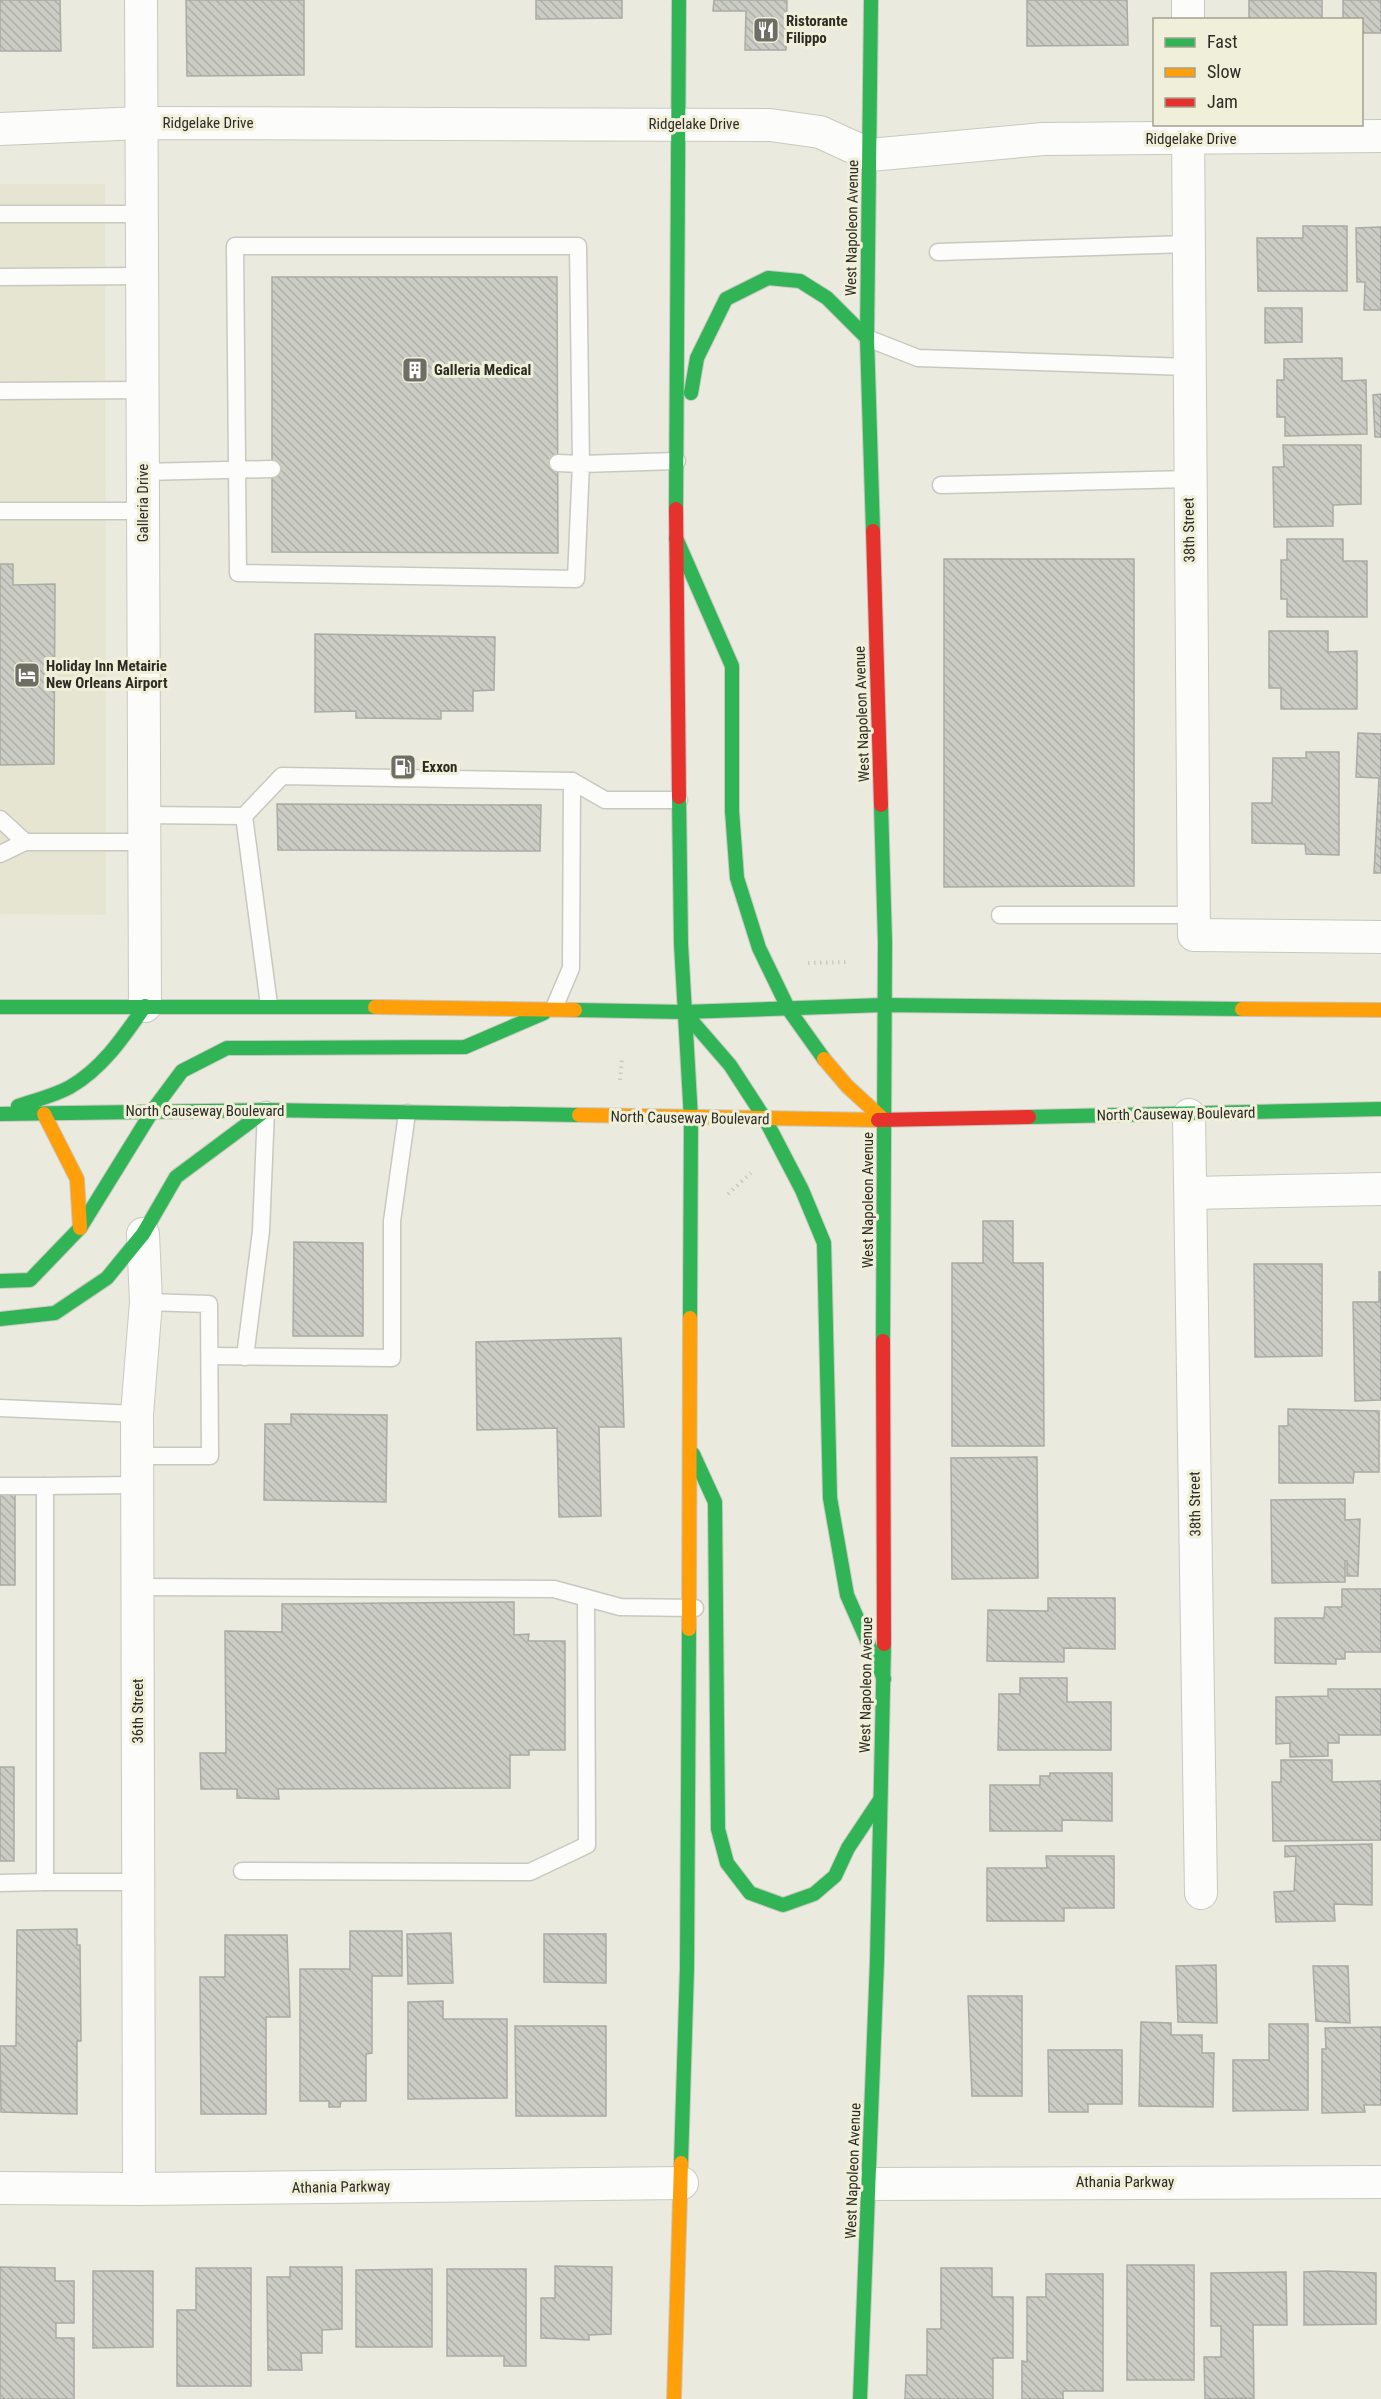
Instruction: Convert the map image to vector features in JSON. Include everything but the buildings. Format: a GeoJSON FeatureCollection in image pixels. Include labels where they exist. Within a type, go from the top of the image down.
{"type":"FeatureCollection","features":[{"type":"Feature","properties":{"kind":"main road"},"geometry":{"type":"LineString","coordinates":[[674,2399],[687,1968],[691,1119],[684,1012],[676,538],[681,124],[679,0]]}},
{"type":"Feature","properties":{"kind":"main road","name":"West Napoleon Avenue"},"geometry":{"type":"LineString","coordinates":[[860,2399],[877,1961],[884,1679],[883,1005],[885,942],[867,338],[872,0]]}},
{"type":"Feature","properties":{"kind":"main road"},"geometry":{"type":"LineString","coordinates":[[677,461],[697,358],[726,299],[768,278],[800,281],[827,298],[867,338]]}},
{"type":"Feature","properties":{"kind":"main road"},"geometry":{"type":"LineString","coordinates":[[676,538],[732,666],[732,811],[736,878],[759,948],[789,1010],[816,1050],[847,1086],[884,1120]]}},
{"type":"Feature","properties":{"kind":"main road"},"geometry":{"type":"LineString","coordinates":[[2,1006],[269,1005],[554,1008],[684,1012],[883,1005],[1381,1010]]}},
{"type":"Feature","properties":{"kind":"main road"},"geometry":{"type":"LineString","coordinates":[[0,1113],[74,1085],[115,1048],[145,1006]]}},
{"type":"Feature","properties":{"kind":"main road"},"geometry":{"type":"LineString","coordinates":[[0,1281],[30,1280],[80,1228],[153,1110],[182,1071],[227,1048],[465,1047],[554,1008]]}},
{"type":"Feature","properties":{"kind":"main road"},"geometry":{"type":"LineString","coordinates":[[684,1012],[730,1065],[765,1119],[802,1190],[824,1244],[830,1498],[847,1595],[884,1679]]}},
{"type":"Feature","properties":{"kind":"main road","name":"North Causeway Boulevard"},"geometry":{"type":"LineString","coordinates":[[0,1113],[266,1110],[691,1119],[884,1120],[1381,1109]]}},
{"type":"Feature","properties":{"kind":"main road"},"geometry":{"type":"LineString","coordinates":[[0,1319],[55,1313],[107,1278],[143,1234],[176,1177],[266,1110]]}},
{"type":"Feature","properties":{"kind":"main road"},"geometry":{"type":"LineString","coordinates":[[44,1114],[73,1164],[82,1198],[80,1228]]}},
{"type":"Feature","properties":{"kind":"main road"},"geometry":{"type":"LineString","coordinates":[[690,1447],[715,1502],[718,1829],[727,1863],[750,1893],[783,1905],[814,1894],[835,1876],[848,1848],[880,1800]]}},
{"type":"Feature","properties":{"kind":"street","name":"Galleria Drive"},"geometry":{"type":"LineString","coordinates":[[141,0],[145,1006]]}},
{"type":"Feature","properties":{"kind":"street"},"geometry":{"type":"LineString","coordinates":[[1188,0],[1188,18]]}},
{"type":"Feature","properties":{"kind":"street","name":"Ridgelake Drive"},"geometry":{"type":"LineString","coordinates":[[0,129],[141,123],[770,124],[820,132],[870,155],[1042,139],[1188,132],[1381,136]]}},
{"type":"Feature","properties":{"kind":"street","name":"38th Street"},"geometry":{"type":"LineString","coordinates":[[1188,132],[1193,925]]}},
{"type":"Feature","properties":{"kind":"street"},"geometry":{"type":"LineString","coordinates":[[1193,925],[1381,937]]}},
{"type":"Feature","properties":{"kind":"street","name":"38th Street"},"geometry":{"type":"LineString","coordinates":[[1189,1115],[1201,1893]]}},
{"type":"Feature","properties":{"kind":"street"},"geometry":{"type":"LineString","coordinates":[[1191,1193],[1381,1189]]}},
{"type":"Feature","properties":{"kind":"street","name":"36th Street"},"geometry":{"type":"LineString","coordinates":[[139,2189],[136,1414],[146,1302],[143,1234]]}},
{"type":"Feature","properties":{"kind":"street","name":"Athania Parkway"},"geometry":{"type":"LineString","coordinates":[[868,2184],[1381,2182]]}},
{"type":"Feature","properties":{"kind":"street","name":"Athania Parkway"},"geometry":{"type":"LineString","coordinates":[[0,2188],[139,2189],[682,2183]]}},
{"type":"Feature","properties":{"kind":"lane"},"geometry":{"type":"LineString","coordinates":[[0,214],[141,214]]}},
{"type":"Feature","properties":{"kind":"lane"},"geometry":{"type":"LineString","coordinates":[[938,252],[1188,244]]}},
{"type":"Feature","properties":{"kind":"lane"},"geometry":{"type":"LineString","coordinates":[[235,246],[578,246],[581,464],[576,579],[238,573],[235,246]]}},
{"type":"Feature","properties":{"kind":"lane"},"geometry":{"type":"LineString","coordinates":[[0,277],[142,276]]}},
{"type":"Feature","properties":{"kind":"lane"},"geometry":{"type":"LineString","coordinates":[[867,338],[918,358],[1189,367]]}},
{"type":"Feature","properties":{"kind":"lane"},"geometry":{"type":"LineString","coordinates":[[0,391],[142,390]]}},
{"type":"Feature","properties":{"kind":"lane"},"geometry":{"type":"LineString","coordinates":[[558,463],[677,461]]}},
{"type":"Feature","properties":{"kind":"lane"},"geometry":{"type":"LineString","coordinates":[[142,472],[272,469]]}},
{"type":"Feature","properties":{"kind":"lane"},"geometry":{"type":"LineString","coordinates":[[941,485],[1189,479]]}},
{"type":"Feature","properties":{"kind":"lane"},"geometry":{"type":"LineString","coordinates":[[0,511],[143,511]]}},
{"type":"Feature","properties":{"kind":"lane"},"geometry":{"type":"LineString","coordinates":[[0,854],[25,842],[244,816],[282,776],[572,781],[605,800],[679,800]]}},
{"type":"Feature","properties":{"kind":"lane"},"geometry":{"type":"LineString","coordinates":[[554,1008],[571,968],[572,781]]}},
{"type":"Feature","properties":{"kind":"lane"},"geometry":{"type":"LineString","coordinates":[[244,816],[269,1005]]}},
{"type":"Feature","properties":{"kind":"lane"},"geometry":{"type":"LineString","coordinates":[[0,819],[25,842]]}},
{"type":"Feature","properties":{"kind":"lane"},"geometry":{"type":"LineString","coordinates":[[1000,915],[1193,925]]}},
{"type":"Feature","properties":{"kind":"lane"},"geometry":{"type":"LineString","coordinates":[[245,1357],[261,1231],[266,1110]]}},
{"type":"Feature","properties":{"kind":"lane"},"geometry":{"type":"LineString","coordinates":[[210,1356],[392,1358],[392,1221],[407,1113]]}},
{"type":"Feature","properties":{"kind":"lane"},"geometry":{"type":"LineString","coordinates":[[0,1486],[45,1486],[210,1455],[209,1304],[146,1302]]}},
{"type":"Feature","properties":{"kind":"lane"},"geometry":{"type":"LineString","coordinates":[[0,1408],[136,1414]]}},
{"type":"Feature","properties":{"kind":"lane"},"geometry":{"type":"LineString","coordinates":[[45,1486],[45,1882]]}},
{"type":"Feature","properties":{"kind":"lane"},"geometry":{"type":"LineString","coordinates":[[137,1587],[554,1589],[620,1607],[717,1608]]}},
{"type":"Feature","properties":{"kind":"lane"},"geometry":{"type":"LineString","coordinates":[[242,1871],[530,1872],[587,1845],[586,1598]]}},
{"type":"Feature","properties":{"kind":"lane"},"geometry":{"type":"LineString","coordinates":[[0,1883],[138,1882]]}},
{"type":"Feature","properties":{"kind":"path"},"geometry":{"type":"LineString","coordinates":[[801,963],[847,962]]}},
{"type":"Feature","properties":{"kind":"path"},"geometry":{"type":"LineString","coordinates":[[620,1083],[622,1058]]}},
{"type":"Feature","properties":{"kind":"path"},"geometry":{"type":"LineString","coordinates":[[721,1196],[730,1194],[756,1168]]}},
{"type":"Feature","properties":{"kind":"shaded area"},"geometry":{"type":"Polygon","coordinates":[[[0,184],[105,184],[106,915],[0,914],[0,184]]]}},
{"type":"Feature","properties":{"kind":"traffic: fast"},"geometry":{"type":"LineString","coordinates":[[676,509],[679,0]]}},
{"type":"Feature","properties":{"kind":"traffic: fast"},"geometry":{"type":"LineString","coordinates":[[871,0],[867,338],[873,531]]}},
{"type":"Feature","properties":{"kind":"traffic: fast"},"geometry":{"type":"LineString","coordinates":[[691,393],[697,358],[726,299],[768,278],[800,281],[827,298],[867,338]]}},
{"type":"Feature","properties":{"kind":"traffic: fast"},"geometry":{"type":"LineString","coordinates":[[676,538],[732,666],[732,811],[737,878],[759,948],[789,1010],[824,1059]]}},
{"type":"Feature","properties":{"kind":"traffic: fast"},"geometry":{"type":"LineString","coordinates":[[679,797],[681,944],[691,1119],[690,1318]]}},
{"type":"Feature","properties":{"kind":"traffic: fast"},"geometry":{"type":"LineString","coordinates":[[881,805],[885,942],[883,1341]]}},
{"type":"Feature","properties":{"kind":"traffic: fast"},"geometry":{"type":"LineString","coordinates":[[575,1010],[684,1012],[883,1005],[1242,1009]]}},
{"type":"Feature","properties":{"kind":"traffic: fast"},"geometry":{"type":"LineString","coordinates":[[18,1106],[58,1093],[93,1071],[112,1051],[145,1006]]}},
{"type":"Feature","properties":{"kind":"traffic: fast"},"geometry":{"type":"LineString","coordinates":[[0,1007],[375,1007]]}},
{"type":"Feature","properties":{"kind":"traffic: fast"},"geometry":{"type":"LineString","coordinates":[[684,1012],[730,1065],[765,1119],[802,1190],[824,1243],[830,1498],[847,1595],[884,1679]]}},
{"type":"Feature","properties":{"kind":"traffic: fast"},"geometry":{"type":"LineString","coordinates":[[153,1110],[182,1071],[227,1048],[465,1047],[544,1013]]}},
{"type":"Feature","properties":{"kind":"traffic: fast"},"geometry":{"type":"LineString","coordinates":[[1029,1117],[1381,1109]]}},
{"type":"Feature","properties":{"kind":"traffic: fast"},"geometry":{"type":"LineString","coordinates":[[0,1281],[30,1280],[80,1228],[153,1110]]}},
{"type":"Feature","properties":{"kind":"traffic: fast"},"geometry":{"type":"LineString","coordinates":[[0,1319],[55,1313],[107,1278],[143,1234],[176,1177],[266,1110]]}},
{"type":"Feature","properties":{"kind":"traffic: fast"},"geometry":{"type":"LineString","coordinates":[[0,1114],[266,1110],[579,1115]]}},
{"type":"Feature","properties":{"kind":"traffic: fast"},"geometry":{"type":"LineString","coordinates":[[693,1454],[715,1502],[718,1829],[727,1863],[750,1893],[783,1905],[814,1894],[835,1876],[848,1848],[880,1800]]}},
{"type":"Feature","properties":{"kind":"traffic: fast"},"geometry":{"type":"LineString","coordinates":[[681,2163],[687,1968],[689,1629]]}},
{"type":"Feature","properties":{"kind":"traffic: fast"},"geometry":{"type":"LineString","coordinates":[[860,2399],[877,1961],[884,1644]]}},
{"type":"Feature","properties":{"kind":"traffic: slow"},"geometry":{"type":"LineString","coordinates":[[375,1007],[575,1010]]}},
{"type":"Feature","properties":{"kind":"traffic: slow"},"geometry":{"type":"LineString","coordinates":[[1242,1009],[1381,1010]]}},
{"type":"Feature","properties":{"kind":"traffic: slow"},"geometry":{"type":"LineString","coordinates":[[824,1059],[847,1086],[884,1120]]}},
{"type":"Feature","properties":{"kind":"traffic: slow"},"geometry":{"type":"LineString","coordinates":[[44,1114],[77,1179],[80,1228]]}},
{"type":"Feature","properties":{"kind":"traffic: slow"},"geometry":{"type":"LineString","coordinates":[[579,1115],[878,1120]]}},
{"type":"Feature","properties":{"kind":"traffic: slow"},"geometry":{"type":"LineString","coordinates":[[689,1629],[690,1318]]}},
{"type":"Feature","properties":{"kind":"traffic: slow"},"geometry":{"type":"LineString","coordinates":[[674,2399],[681,2163]]}},
{"type":"Feature","properties":{"kind":"traffic: jam"},"geometry":{"type":"LineString","coordinates":[[676,509],[679,797]]}},
{"type":"Feature","properties":{"kind":"traffic: jam"},"geometry":{"type":"LineString","coordinates":[[873,531],[881,805]]}},
{"type":"Feature","properties":{"kind":"traffic: jam"},"geometry":{"type":"LineString","coordinates":[[878,1120],[1029,1117]]}},
{"type":"Feature","properties":{"kind":"traffic: jam"},"geometry":{"type":"LineString","coordinates":[[883,1341],[884,1644]]}},
{"type":"Feature","properties":{"kind":"place","name":"Ristorante Filippo"},"geometry":{"type":"Point","coordinates":[766,30]}},
{"type":"Feature","properties":{"kind":"place","name":"Galleria Medical"},"geometry":{"type":"Point","coordinates":[415,370]}},
{"type":"Feature","properties":{"kind":"place","name":"Holiday Inn Metairie New Orleans Airport"},"geometry":{"type":"Point","coordinates":[27,675]}},
{"type":"Feature","properties":{"kind":"place","name":"Exxon"},"geometry":{"type":"Point","coordinates":[403,767]}}]}
